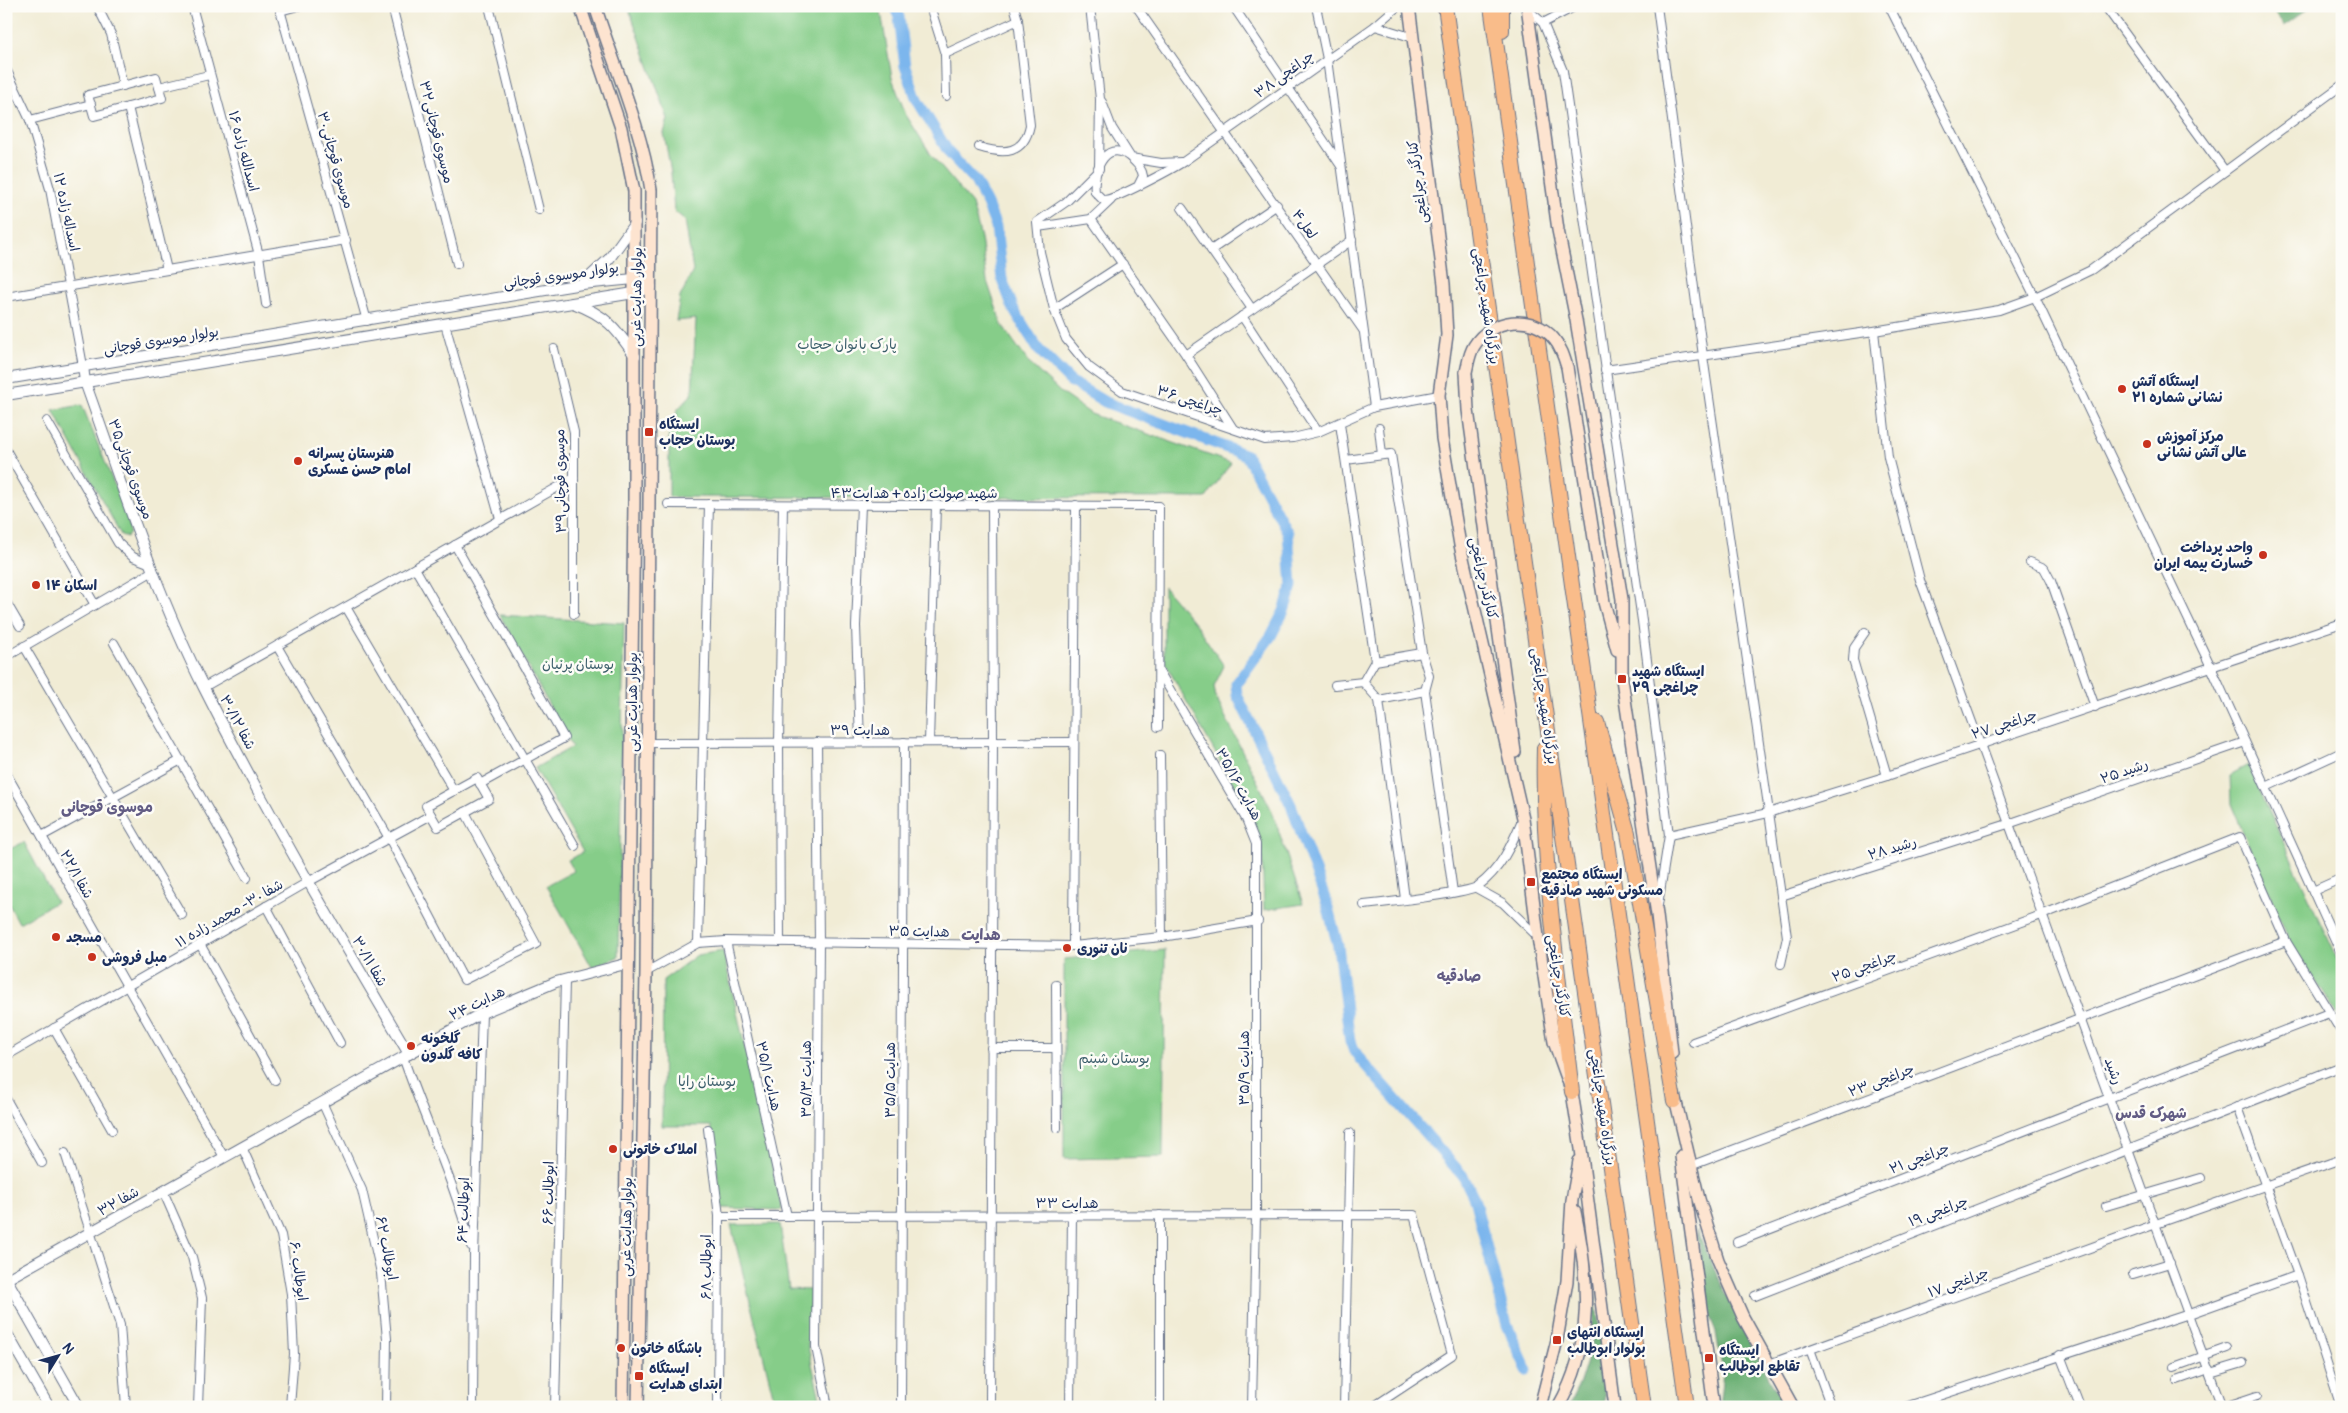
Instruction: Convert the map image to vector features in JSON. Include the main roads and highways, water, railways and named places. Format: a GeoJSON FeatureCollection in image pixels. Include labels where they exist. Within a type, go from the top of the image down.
{"type":"FeatureCollection","features":[{"type":"Feature","properties":{"kind":"highway"},"geometry":{"type":"LineString","coordinates":[[1436,6],[1457,97]]}},
{"type":"Feature","properties":{"kind":"highway","name":"بزرگراه شهید چراغچی"},"geometry":{"type":"LineString","coordinates":[[1445,6],[1644,1407]]}},
{"type":"Feature","properties":{"kind":"highway"},"geometry":{"type":"LineString","coordinates":[[1491,6],[1687,1407]]}},
{"type":"Feature","properties":{"kind":"highway"},"geometry":{"type":"LineString","coordinates":[[1502,6],[1502,82]]}},
{"type":"Feature","properties":{"kind":"highway"},"geometry":{"type":"LineString","coordinates":[[1586,687],[1607,751],[1628,833],[1674,1100]]}},
{"type":"Feature","properties":{"kind":"highway"},"geometry":{"type":"LineString","coordinates":[[1545,710],[1543,787],[1548,875],[1572,1092]]}},
{"type":"Feature","properties":{"kind":"main road","name":"بولوار هدایت غربی"},"geometry":{"type":"LineString","coordinates":[[580,6],[606,80],[630,162],[634,191],[635,223],[629,964],[623,1407]]}},
{"type":"Feature","properties":{"kind":"main road","name":"بولوار هدایت غربی"},"geometry":{"type":"LineString","coordinates":[[595,6],[636,123],[646,160],[651,190],[646,972],[638,1407]]}},
{"type":"Feature","properties":{"kind":"main road","name":"کنارگذر چراغچی"},"geometry":{"type":"LineString","coordinates":[[1409,6],[1444,284],[1447,336],[1439,395],[1442,438],[1460,545],[1523,818],[1554,1042],[1572,1092],[1615,1407]]}},
{"type":"Feature","properties":{"kind":"main road"},"geometry":{"type":"LineString","coordinates":[[1527,7],[1558,230],[1576,320],[1622,599],[1621,666]]}},
{"type":"Feature","properties":{"kind":"main road"},"geometry":{"type":"LineString","coordinates":[[1523,818],[1468,410],[1466,372],[1474,346],[1492,328],[1510,322],[1524,322],[1546,332],[1554,338],[1561,349],[1567,367],[1604,602],[1621,666],[1657,914],[1671,1049],[1674,1100],[1714,1407]]}},
{"type":"Feature","properties":{"kind":"main road"},"geometry":{"type":"LineString","coordinates":[[632,624],[648,624]]}},
{"type":"Feature","properties":{"kind":"main road"},"geometry":{"type":"LineString","coordinates":[[1674,1100],[1690,1166],[1718,1260],[1744,1318],[1793,1407]]}},
{"type":"Feature","properties":{"kind":"main road"},"geometry":{"type":"LineString","coordinates":[[627,1106],[643,1107]]}},
{"type":"Feature","properties":{"kind":"main road"},"geometry":{"type":"LineString","coordinates":[[1540,1407],[1557,1340],[1567,1281],[1572,1200],[1581,1149]]}},
{"type":"Feature","properties":{"kind":"main road"},"geometry":{"type":"LineString","coordinates":[[1558,1407],[1576,1369],[1587,1313],[1584,1252],[1572,1200]]}},
{"type":"Feature","properties":{"kind":"waterway"},"geometry":{"type":"LineString","coordinates":[[894,6],[899,17],[905,66],[917,100],[949,153],[975,181],[987,204],[996,227],[1002,279],[1014,310],[1038,349],[1070,381],[1105,402],[1246,455],[1288,533],[1292,586],[1284,611],[1271,636],[1236,684],[1237,695],[1291,805],[1327,904],[1338,946],[1350,1042],[1359,1058],[1463,1176],[1474,1198],[1507,1325],[1527,1370]]}},
{"type":"Feature","properties":{"kind":"place","name":"ایستگاه آتش نشانی شماره ۲۱"},"geometry":{"type":"Point","coordinates":[2122,389]}},
{"type":"Feature","properties":{"kind":"place","name":"ایستگاه بوستان حجاب"},"geometry":{"type":"Point","coordinates":[649,432]}},
{"type":"Feature","properties":{"kind":"place","name":"مرکز آموزش عالی آتش نشانی"},"geometry":{"type":"Point","coordinates":[2147,444]}},
{"type":"Feature","properties":{"kind":"place","name":"هنرستان پسرانه امام حسن عسکری"},"geometry":{"type":"Point","coordinates":[298,461]}},
{"type":"Feature","properties":{"kind":"place","name":"واحد پرداخت خسارت بیمه ایران"},"geometry":{"type":"Point","coordinates":[2263,555]}},
{"type":"Feature","properties":{"kind":"place","name":"اسکان ۱۴"},"geometry":{"type":"Point","coordinates":[36,585]}},
{"type":"Feature","properties":{"kind":"place","name":"ایستگاه شهید چراغچی ۲۹"},"geometry":{"type":"Point","coordinates":[1622,679]}},
{"type":"Feature","properties":{"kind":"place","name":"ایستگاه مجتمع مسکونی شهید صادقیه"},"geometry":{"type":"Point","coordinates":[1531,882]}},
{"type":"Feature","properties":{"kind":"place","name":"مسجد"},"geometry":{"type":"Point","coordinates":[56,937]}},
{"type":"Feature","properties":{"kind":"place","name":"نان تنوری"},"geometry":{"type":"Point","coordinates":[1067,948]}},
{"type":"Feature","properties":{"kind":"place","name":"مبل فروشی"},"geometry":{"type":"Point","coordinates":[92,957]}},
{"type":"Feature","properties":{"kind":"place","name":"گلخونه کافه گلدون"},"geometry":{"type":"Point","coordinates":[411,1046]}},
{"type":"Feature","properties":{"kind":"place","name":"املاک خاتونی"},"geometry":{"type":"Point","coordinates":[613,1149]}},
{"type":"Feature","properties":{"kind":"place","name":"ایستکاه انتهای بولوار ابوطالب"},"geometry":{"type":"Point","coordinates":[1557,1340]}},
{"type":"Feature","properties":{"kind":"place","name":"باشگاه خاتون"},"geometry":{"type":"Point","coordinates":[621,1348]}},
{"type":"Feature","properties":{"kind":"place","name":"ایستگاه تقاطع ابوطالب"},"geometry":{"type":"Point","coordinates":[1709,1358]}},
{"type":"Feature","properties":{"kind":"place","name":"ایستگاه ابتدای هدایت"},"geometry":{"type":"Point","coordinates":[639,1376]}},
{"type":"Feature","properties":{"kind":"district","name":"موسوی قوچانی"},"geometry":{"type":"Point","coordinates":[107,807]}},
{"type":"Feature","properties":{"kind":"district","name":"هدایت"},"geometry":{"type":"Point","coordinates":[981,935]}},
{"type":"Feature","properties":{"kind":"district","name":"صادقیه"},"geometry":{"type":"Point","coordinates":[1459,976]}},
{"type":"Feature","properties":{"kind":"district","name":"شهرک قدس"},"geometry":{"type":"Point","coordinates":[2151,1113]}},
{"type":"Feature","properties":{"kind":"park label","name":"پارک بانوان حجاب"},"geometry":{"type":"Point","coordinates":[847,344]}},
{"type":"Feature","properties":{"kind":"park label","name":"بوستان پرنیان"},"geometry":{"type":"Point","coordinates":[578,664]}},
{"type":"Feature","properties":{"kind":"park label","name":"بوستان شبنم"},"geometry":{"type":"Point","coordinates":[1114,1058]}},
{"type":"Feature","properties":{"kind":"park label","name":"بوستان رایا"},"geometry":{"type":"Point","coordinates":[707,1081]}}]}
